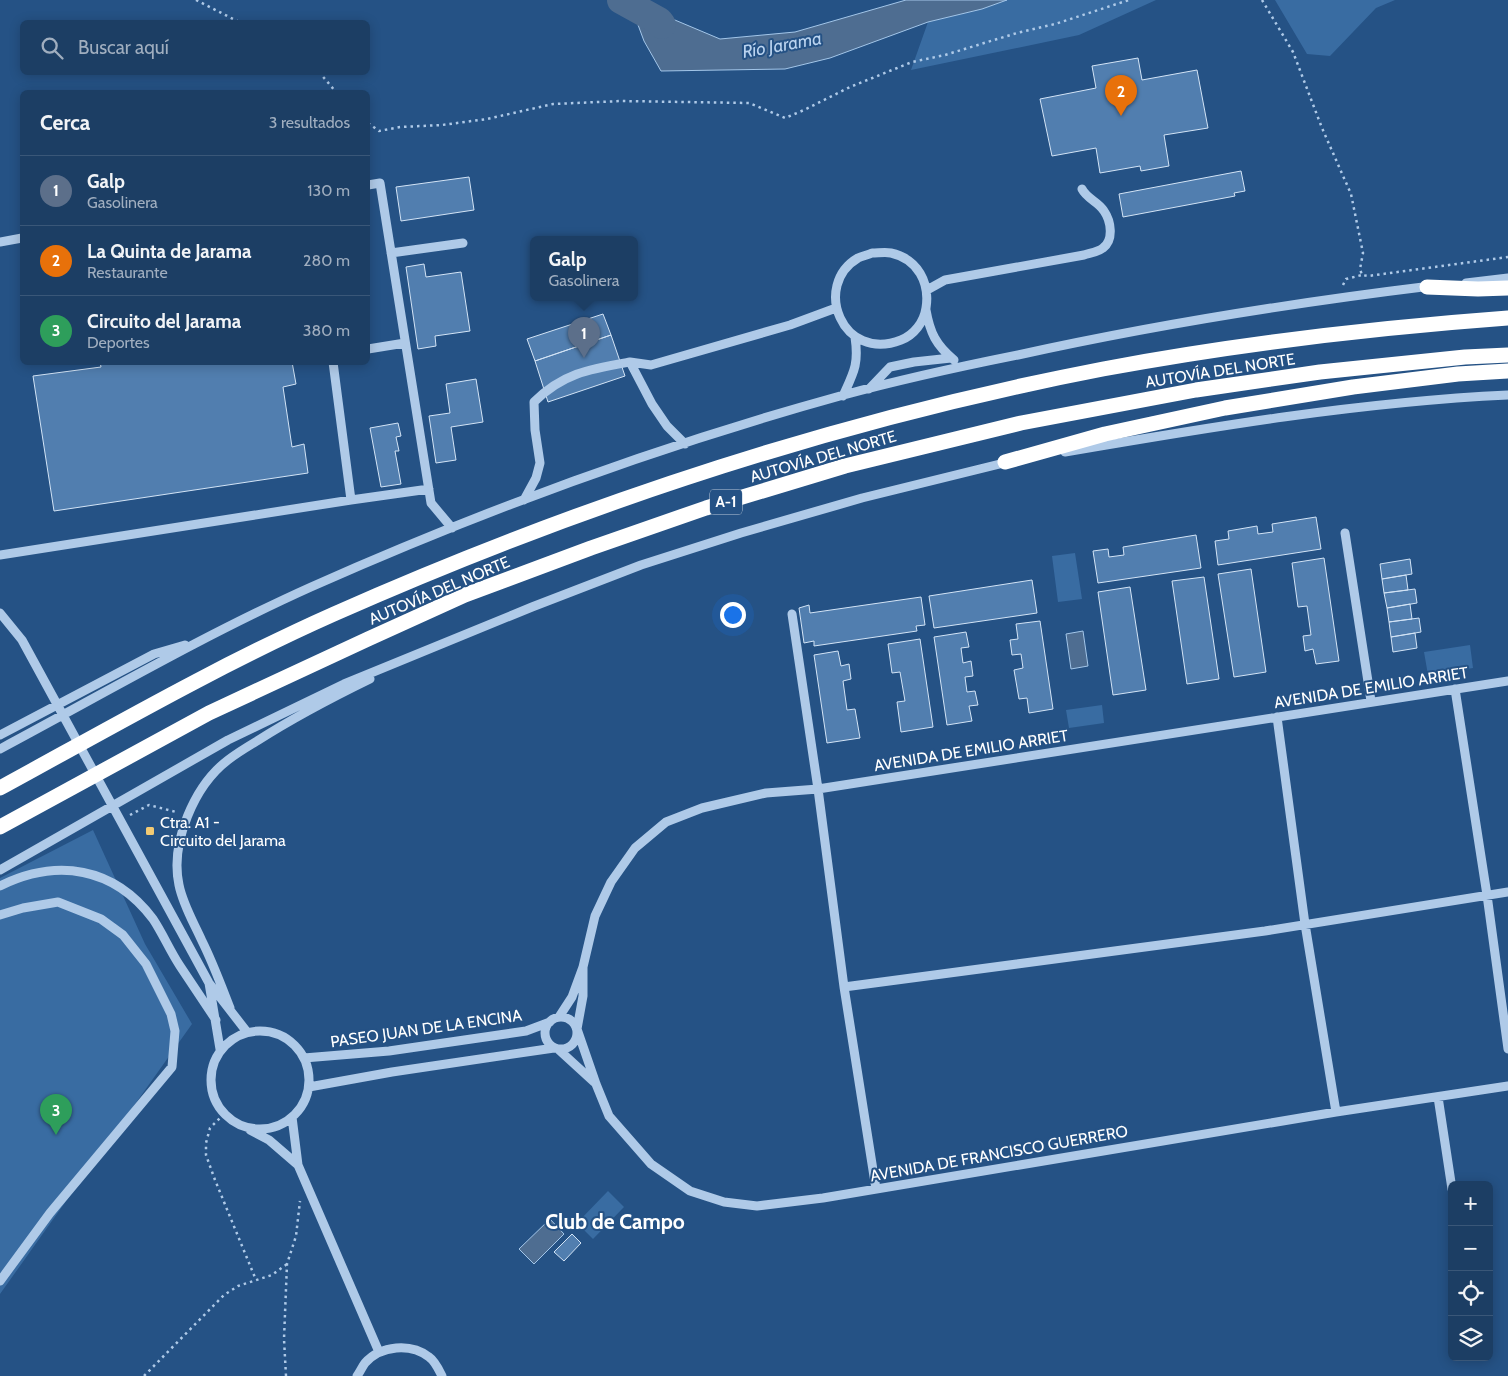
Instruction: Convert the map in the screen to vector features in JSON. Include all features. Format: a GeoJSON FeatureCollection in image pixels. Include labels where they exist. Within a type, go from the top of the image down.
{"type":"FeatureCollection","features":[{"type":"Feature","properties":{"kind":"highway"},"geometry":{"type":"LineString","coordinates":[[1427,287],[1508,288]]}},
{"type":"Feature","properties":{"kind":"highway","name":"AUTOVÍA DEL NORTE"},"geometry":{"type":"LineString","coordinates":[[0,788],[156,701],[331,615],[515,539],[608,504],[716,468],[831,434],[948,403],[1100,370],[1190,354],[1357,331],[1508,318]]}},
{"type":"Feature","properties":{"kind":"highway","name":"AUTOVÍA DEL NORTE"},"geometry":{"type":"LineString","coordinates":[[0,827],[209,713],[368,638],[466,595],[591,548],[706,508],[845,466],[1040,419],[1196,390],[1320,372],[1465,357],[1508,355]]}},
{"type":"Feature","properties":{"kind":"highway"},"geometry":{"type":"LineString","coordinates":[[1005,462],[1105,434],[1225,408],[1352,387],[1458,374],[1508,371]]}},
{"type":"Feature","properties":{"kind":"street"},"geometry":{"type":"LineString","coordinates":[[370,185],[380,183],[432,503],[452,528]]}},
{"type":"Feature","properties":{"kind":"street"},"geometry":{"type":"LineString","coordinates":[[927,290],[945,280],[1084,255],[1102,249],[1108,242],[1111,227],[1104,210],[1086,196],[1082,189]]}},
{"type":"Feature","properties":{"kind":"street"},"geometry":{"type":"LineString","coordinates":[[0,242],[20,238]]}},
{"type":"Feature","properties":{"kind":"street"},"geometry":{"type":"LineString","coordinates":[[391,253],[463,243]]}},
{"type":"Feature","properties":{"kind":"street"},"geometry":{"type":"LineString","coordinates":[[926,309],[920,325],[908,337],[890,344],[872,345],[855,337],[843,324],[836,308],[836,291],[843,273],[857,258],[872,253],[892,253],[907,260],[921,272],[927,290],[926,309],[929,327],[935,341],[951,358],[962,366]]}},
{"type":"Feature","properties":{"kind":"street"},"geometry":{"type":"LineString","coordinates":[[0,749],[204,639],[311,588],[452,528],[524,500],[685,444],[843,396],[962,366],[1073,343],[1196,320],[1427,287],[1508,278]]}},
{"type":"Feature","properties":{"kind":"street"},"geometry":{"type":"LineString","coordinates":[[524,500],[536,478],[540,463],[535,430],[534,402],[546,390],[562,379],[598,368],[630,362],[651,365],[790,325],[836,308]]}},
{"type":"Feature","properties":{"kind":"street"},"geometry":{"type":"LineString","coordinates":[[843,396],[856,366],[858,352],[855,337]]}},
{"type":"Feature","properties":{"kind":"street"},"geometry":{"type":"LineString","coordinates":[[370,349],[405,343]]}},
{"type":"Feature","properties":{"kind":"street"},"geometry":{"type":"LineString","coordinates":[[868,390],[890,367],[951,358]]}},
{"type":"Feature","properties":{"kind":"street"},"geometry":{"type":"LineString","coordinates":[[630,362],[652,404],[667,426],[685,444]]}},
{"type":"Feature","properties":{"kind":"street"},"geometry":{"type":"LineString","coordinates":[[333,365],[351,500]]}},
{"type":"Feature","properties":{"kind":"street"},"geometry":{"type":"LineString","coordinates":[[0,870],[228,740],[344,684],[532,606],[641,566],[723,539],[862,498],[1005,462],[1165,435],[1406,401],[1508,395]]}},
{"type":"Feature","properties":{"kind":"street"},"geometry":{"type":"LineString","coordinates":[[0,555],[429,489]]}},
{"type":"Feature","properties":{"kind":"street"},"geometry":{"type":"LineString","coordinates":[[1345,532],[1372,701]]}},
{"type":"Feature","properties":{"kind":"street"},"geometry":{"type":"LineString","coordinates":[[0,613],[22,640],[126,834],[209,983],[247,1032]]}},
{"type":"Feature","properties":{"kind":"street"},"geometry":{"type":"LineString","coordinates":[[792,614],[818,789],[844,987],[876,1189]]}},
{"type":"Feature","properties":{"kind":"street"},"geometry":{"type":"LineString","coordinates":[[0,735],[154,654],[204,639]]}},
{"type":"Feature","properties":{"kind":"street"},"geometry":{"type":"LineString","coordinates":[[230,1008],[178,885],[176,859],[180,835],[187,815],[205,784],[227,760],[326,701],[426,650]]}},
{"type":"Feature","properties":{"kind":"street","name":"AVENIDA DE EMILIO ARRIET"},"geometry":{"type":"LineString","coordinates":[[559,1017],[572,997],[595,916],[611,882],[635,848],[666,822],[702,808],[766,793],[818,789],[1508,680]]}},
{"type":"Feature","properties":{"kind":"street"},"geometry":{"type":"LineString","coordinates":[[1455,688],[1488,895],[1508,1049]]}},
{"type":"Feature","properties":{"kind":"street"},"geometry":{"type":"LineString","coordinates":[[1278,717],[1305,924],[1336,1112]]}},
{"type":"Feature","properties":{"kind":"street"},"geometry":{"type":"LineString","coordinates":[[0,886],[18,877],[50,870],[77,870],[102,877],[134,898],[153,920],[179,965],[216,1020]]}},
{"type":"Feature","properties":{"kind":"street"},"geometry":{"type":"LineString","coordinates":[[844,987],[1305,924],[1508,892]]}},
{"type":"Feature","properties":{"kind":"street"},"geometry":{"type":"LineString","coordinates":[[0,915],[23,908],[58,902],[102,919],[124,935],[146,964],[171,1014],[175,1030],[172,1067],[50,1213],[0,1282]]}},
{"type":"Feature","properties":{"kind":"street"},"geometry":{"type":"LineString","coordinates":[[309,1087],[392,1072],[557,1049],[565,1050],[574,1044],[578,1034],[577,1029],[583,996],[582,967]]}},
{"type":"Feature","properties":{"kind":"street"},"geometry":{"type":"LineString","coordinates":[[209,983],[220,1049]]}},
{"type":"Feature","properties":{"kind":"street"},"geometry":{"type":"LineString","coordinates":[[557,1049],[546,1040],[546,1029],[550,1022],[559,1017],[567,1018],[571,1020],[577,1029],[596,1084]]}},
{"type":"Feature","properties":{"kind":"street","name":"PASEO JUAN DE LA ENCINA"},"geometry":{"type":"LineString","coordinates":[[304,1058],[389,1051],[526,1031],[550,1022]]}},
{"type":"Feature","properties":{"kind":"street"},"geometry":{"type":"LineString","coordinates":[[245,1127],[262,1130],[278,1126],[300,1109],[309,1087],[309,1072],[304,1058],[295,1044],[280,1035],[264,1030],[247,1032],[232,1038],[220,1049],[210,1075],[211,1089],[216,1103],[224,1114],[234,1122],[269,1140],[298,1165]]}},
{"type":"Feature","properties":{"kind":"street","name":"AVENIDA DE FRANCISCO GUERRERO"},"geometry":{"type":"LineString","coordinates":[[557,1049],[596,1084],[609,1116],[651,1164],[690,1191],[724,1202],[757,1206],[823,1198],[1336,1112],[1508,1086]]}},
{"type":"Feature","properties":{"kind":"street"},"geometry":{"type":"LineString","coordinates":[[1438,1096],[1451,1181]]}},
{"type":"Feature","properties":{"kind":"street"},"geometry":{"type":"LineString","coordinates":[[292,1117],[298,1165],[379,1352]]}},
{"type":"Feature","properties":{"kind":"street"},"geometry":{"type":"LineString","coordinates":[[357,1376],[366,1362],[379,1352],[396,1347],[415,1350],[431,1358],[442,1376]]}},
{"type":"Feature","properties":{"kind":"path"},"geometry":{"type":"LineString","coordinates":[[196,0],[235,20]]}},
{"type":"Feature","properties":{"kind":"path"},"geometry":{"type":"LineString","coordinates":[[370,124],[380,130],[442,125],[487,119],[553,104],[621,101],[749,103],[786,118],[850,87],[912,62],[1055,24],[1129,0]]}},
{"type":"Feature","properties":{"kind":"path"},"geometry":{"type":"LineString","coordinates":[[1262,0],[1293,52],[1322,128],[1351,194],[1363,253],[1360,269],[1362,275],[1413,271],[1508,257]]}},
{"type":"Feature","properties":{"kind":"path"},"geometry":{"type":"LineString","coordinates":[[322,75],[334,90]]}},
{"type":"Feature","properties":{"kind":"path"},"geometry":{"type":"LineString","coordinates":[[129,816],[149,805],[187,815]]}},
{"type":"Feature","properties":{"kind":"path"},"geometry":{"type":"LineString","coordinates":[[224,1114],[210,1128],[206,1143],[206,1155],[256,1280]]}},
{"type":"Feature","properties":{"kind":"path"},"geometry":{"type":"LineString","coordinates":[[286,1376],[284,1339],[287,1264],[296,1236],[300,1200]]}},
{"type":"Feature","properties":{"kind":"path"},"geometry":{"type":"LineString","coordinates":[[144,1376],[224,1295],[238,1286],[272,1275],[287,1264]]}},
{"type":"Feature","properties":{"kind":"shaded area"},"geometry":{"type":"Polygon","coordinates":[[[1007,0],[1156,0],[1079,35],[911,70],[928,22],[982,9],[1007,0]]]}},
{"type":"Feature","properties":{"kind":"shaded area"},"geometry":{"type":"Polygon","coordinates":[[[1275,0],[1395,0],[1376,8],[1330,56],[1307,54],[1275,0]]]}},
{"type":"Feature","properties":{"kind":"shaded area"},"geometry":{"type":"Polygon","coordinates":[[[1075,553],[1082,599],[1058,602],[1052,556],[1075,553]]]}},
{"type":"Feature","properties":{"kind":"shaded area"},"geometry":{"type":"Polygon","coordinates":[[[1470,645],[1473,668],[1428,675],[1424,652],[1470,645]]]}},
{"type":"Feature","properties":{"kind":"shaded area"},"geometry":{"type":"Polygon","coordinates":[[[1102,705],[1104,723],[1069,728],[1066,710],[1102,705]]]}},
{"type":"Feature","properties":{"kind":"shaded area"},"geometry":{"type":"Polygon","coordinates":[[[93,830],[145,944],[192,1024],[0,1294],[0,878],[93,830]]]}},
{"type":"Feature","properties":{"kind":"shaded area"},"geometry":{"type":"Polygon","coordinates":[[[608,1191],[624,1207],[593,1239],[577,1223],[608,1191]]]}},
{"type":"Feature","properties":{"kind":"water"},"geometry":{"type":"Polygon","coordinates":[[[906,0],[1007,0],[982,9],[928,22],[830,58],[785,69],[661,71],[644,41],[631,6],[644,3],[663,15],[720,39],[795,32],[906,0]]]}},
{"type":"Feature","properties":{"kind":"water"},"geometry":{"type":"Polygon","coordinates":[[[1083,631],[1088,666],[1071,669],[1066,634],[1083,631]]]}},
{"type":"Feature","properties":{"kind":"water"},"geometry":{"type":"Polygon","coordinates":[[[550,1219],[564,1234],[534,1264],[519,1249],[550,1219]]]}},
{"type":"Feature","properties":{"kind":"building"},"geometry":{"type":"Polygon","coordinates":[[[1138,58],[1142,80],[1197,70],[1208,128],[1164,135],[1169,166],[1141,171],[1140,166],[1100,173],[1096,148],[1052,156],[1040,99],[1096,88],[1092,66],[1138,58]]]}},
{"type":"Feature","properties":{"kind":"building"},"geometry":{"type":"Polygon","coordinates":[[[1241,171],[1245,191],[1234,193],[1235,196],[1123,217],[1119,194],[1241,171]]]}},
{"type":"Feature","properties":{"kind":"building"},"geometry":{"type":"Polygon","coordinates":[[[469,177],[474,210],[401,221],[396,187],[469,177]]]}},
{"type":"Feature","properties":{"kind":"building"},"geometry":{"type":"Polygon","coordinates":[[[424,264],[426,277],[461,272],[470,331],[435,336],[436,346],[418,349],[406,267],[424,264]]]}},
{"type":"Feature","properties":{"kind":"building"},"geometry":{"type":"Polygon","coordinates":[[[603,314],[611,335],[535,361],[527,339],[603,314]]]}},
{"type":"Feature","properties":{"kind":"building"},"geometry":{"type":"Polygon","coordinates":[[[611,335],[625,376],[548,402],[535,361],[611,335]]]}},
{"type":"Feature","properties":{"kind":"building"},"geometry":{"type":"Polygon","coordinates":[[[101,365],[293,365],[296,384],[283,387],[292,447],[304,444],[308,473],[54,511],[33,376],[101,367],[101,365]]]}},
{"type":"Feature","properties":{"kind":"building"},"geometry":{"type":"Polygon","coordinates":[[[476,379],[483,422],[451,427],[456,460],[436,463],[429,416],[450,413],[446,384],[476,379]]]}},
{"type":"Feature","properties":{"kind":"building"},"geometry":{"type":"Polygon","coordinates":[[[398,423],[401,436],[396,437],[399,451],[395,451],[401,484],[381,487],[370,428],[398,423]]]}},
{"type":"Feature","properties":{"kind":"building"},"geometry":{"type":"Polygon","coordinates":[[[1316,517],[1321,549],[1218,565],[1215,541],[1229,539],[1228,531],[1257,526],[1258,534],[1273,532],[1272,524],[1316,517]]]}},
{"type":"Feature","properties":{"kind":"building"},"geometry":{"type":"Polygon","coordinates":[[[1196,535],[1201,568],[1098,583],[1093,551],[1108,549],[1109,557],[1124,555],[1123,547],[1196,535]]]}},
{"type":"Feature","properties":{"kind":"building"},"geometry":{"type":"Polygon","coordinates":[[[1324,558],[1339,661],[1316,664],[1313,649],[1305,651],[1303,636],[1311,635],[1307,606],[1298,607],[1292,563],[1324,558]]]}},
{"type":"Feature","properties":{"kind":"building"},"geometry":{"type":"Polygon","coordinates":[[[1410,559],[1412,574],[1382,579],[1380,564],[1410,559]]]}},
{"type":"Feature","properties":{"kind":"building"},"geometry":{"type":"Polygon","coordinates":[[[1251,569],[1266,672],[1234,677],[1218,574],[1251,569]]]}},
{"type":"Feature","properties":{"kind":"building"},"geometry":{"type":"Polygon","coordinates":[[[1406,575],[1408,590],[1384,593],[1382,579],[1406,575]]]}},
{"type":"Feature","properties":{"kind":"building"},"geometry":{"type":"Polygon","coordinates":[[[1204,577],[1219,679],[1187,684],[1172,581],[1204,577]]]}},
{"type":"Feature","properties":{"kind":"building"},"geometry":{"type":"Polygon","coordinates":[[[1032,580],[1037,613],[934,628],[929,596],[1032,580]]]}},
{"type":"Feature","properties":{"kind":"building"},"geometry":{"type":"Polygon","coordinates":[[[1130,587],[1146,690],[1113,695],[1098,592],[1130,587]]]}},
{"type":"Feature","properties":{"kind":"building"},"geometry":{"type":"Polygon","coordinates":[[[1415,589],[1417,603],[1387,608],[1384,593],[1415,589]]]}},
{"type":"Feature","properties":{"kind":"building"},"geometry":{"type":"Polygon","coordinates":[[[921,597],[925,625],[916,626],[917,631],[814,646],[814,641],[804,643],[799,608],[809,605],[810,613],[921,597]]]}},
{"type":"Feature","properties":{"kind":"building"},"geometry":{"type":"Polygon","coordinates":[[[1410,604],[1412,619],[1389,622],[1387,608],[1410,604]]]}},
{"type":"Feature","properties":{"kind":"building"},"geometry":{"type":"Polygon","coordinates":[[[1419,618],[1421,632],[1391,637],[1389,622],[1419,618]]]}},
{"type":"Feature","properties":{"kind":"building"},"geometry":{"type":"Polygon","coordinates":[[[1040,621],[1053,709],[1029,713],[1027,698],[1019,699],[1014,670],[1023,668],[1021,654],[1012,655],[1010,640],[1018,639],[1016,624],[1040,621]]]}},
{"type":"Feature","properties":{"kind":"building"},"geometry":{"type":"Polygon","coordinates":[[[966,632],[969,647],[961,648],[963,663],[971,661],[973,676],[965,677],[967,692],[975,691],[978,705],[969,706],[972,721],[947,725],[934,637],[966,632]]]}},
{"type":"Feature","properties":{"kind":"building"},"geometry":{"type":"Polygon","coordinates":[[[1415,633],[1417,648],[1393,652],[1391,637],[1415,633]]]}},
{"type":"Feature","properties":{"kind":"building"},"geometry":{"type":"Polygon","coordinates":[[[920,639],[933,727],[901,732],[897,702],[905,701],[900,672],[892,673],[888,644],[920,639]]]}},
{"type":"Feature","properties":{"kind":"building"},"geometry":{"type":"Polygon","coordinates":[[[838,651],[841,666],[849,664],[851,679],[843,681],[847,710],[855,709],[860,738],[827,743],[814,655],[838,651]]]}},
{"type":"Feature","properties":{"kind":"building"},"geometry":{"type":"Polygon","coordinates":[[[572,1234],[581,1243],[564,1261],[554,1252],[572,1234]]]}},
{"type":"Feature","properties":{"kind":"waterway","name":"Río Jarama"},"geometry":{"type":"LineString","coordinates":[[621,0],[659,21],[662,25]]}},
{"type":"Feature","properties":{"kind":"place","name":"La Quinta de Jarama"},"geometry":{"type":"Point","coordinates":[1121,116]}},
{"type":"Feature","properties":{"kind":"place","name":"Galp"},"geometry":{"type":"Point","coordinates":[584,358]}},
{"type":"Feature","properties":{"kind":"place","name":"Ctra. A1 - Circuito del Jarama"},"geometry":{"type":"Point","coordinates":[150,831]}},
{"type":"Feature","properties":{"kind":"place","name":"Circuito del Jarama"},"geometry":{"type":"Point","coordinates":[56,1135]}},
{"type":"Feature","properties":{"kind":"district","name":"Club de Campo"},"geometry":{"type":"Point","coordinates":[615,1222]}}]}
